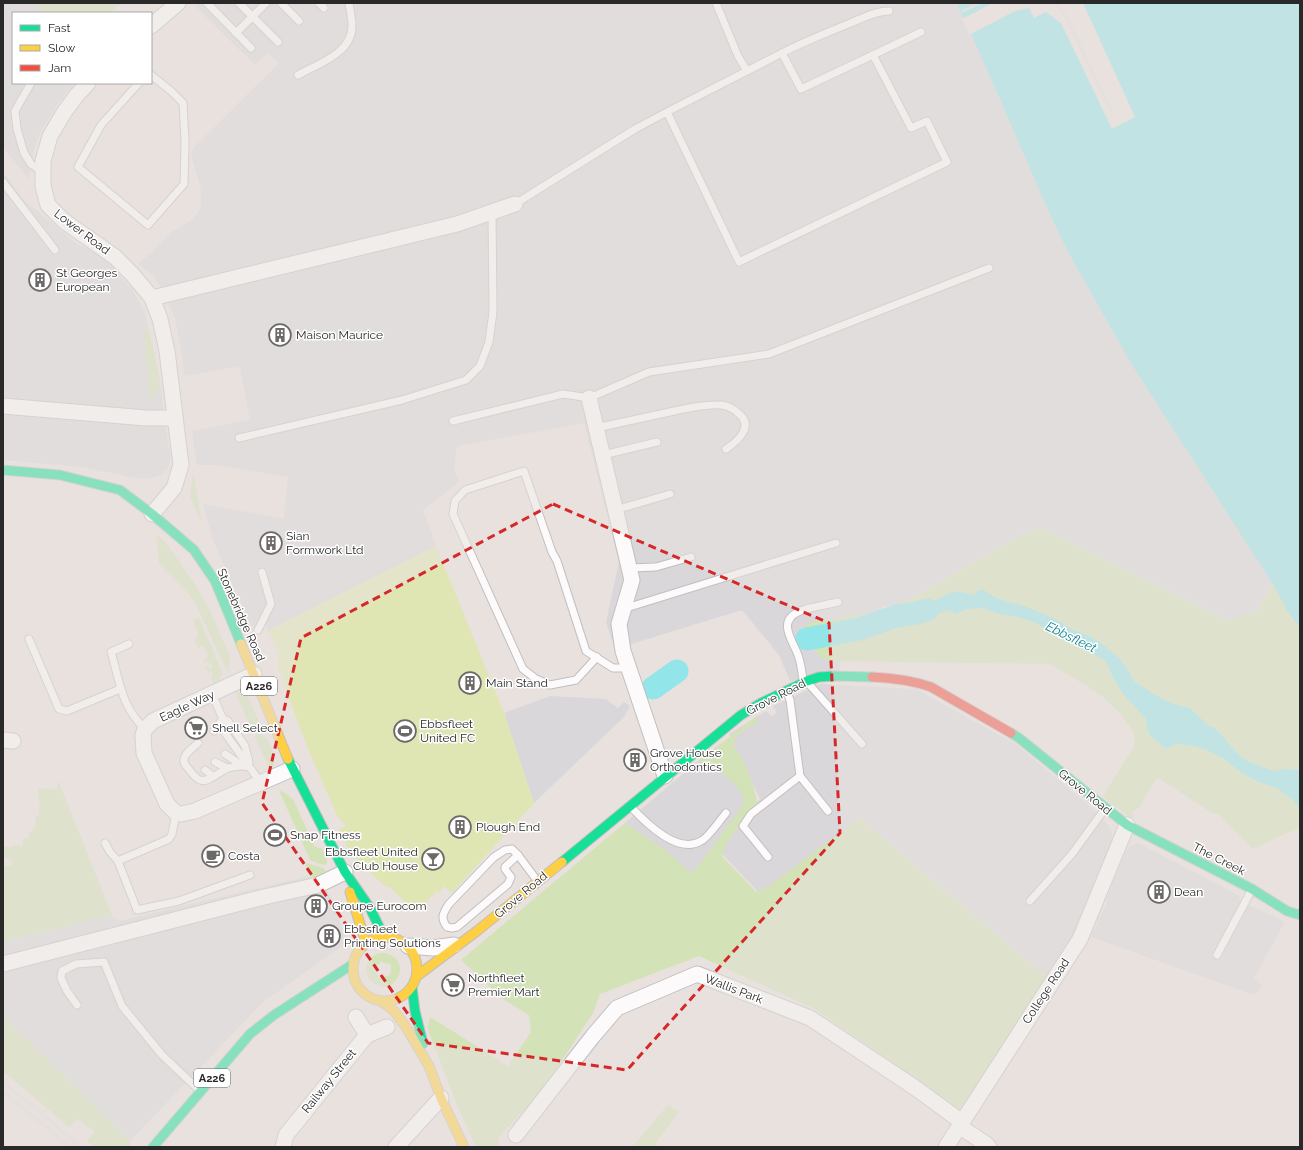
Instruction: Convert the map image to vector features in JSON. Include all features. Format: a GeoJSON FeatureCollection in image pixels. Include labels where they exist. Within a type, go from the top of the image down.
{"type":"FeatureCollection","features":[{"type":"Feature","properties":{"kind":"main road","name":"A226"},"geometry":{"type":"LineString","coordinates":[[3,470],[60,475],[120,490],[152,514]]}},
{"type":"Feature","properties":{"kind":"main road","name":"Stonebridge Road"},"geometry":{"type":"LineString","coordinates":[[152,514],[194,550],[215,581],[292,769],[346,872],[370,908],[384,937]]}},
{"type":"Feature","properties":{"kind":"main road","name":"Grove Road"},"geometry":{"type":"LineString","coordinates":[[417,976],[461,944],[630,806],[664,776],[741,715],[786,690],[819,677],[854,676],[895,678],[917,682],[931,687],[1019,738],[1127,825]]}},
{"type":"Feature","properties":{"kind":"main road","name":"The Creek"},"geometry":{"type":"LineString","coordinates":[[1127,825],[1252,889],[1287,911],[1300,915]]}},
{"type":"Feature","properties":{"kind":"main road","name":"Stonebridge Road"},"geometry":{"type":"LineString","coordinates":[[346,872],[353,903],[366,943]]}},
{"type":"Feature","properties":{"kind":"main road"},"geometry":{"type":"LineString","coordinates":[[353,964],[353,974],[356,984],[361,992],[370,998],[381,1001],[392,1001],[402,997],[412,987],[417,976],[417,962],[413,952],[408,946],[395,938],[384,937],[375,938],[366,943]]}},
{"type":"Feature","properties":{"kind":"main road","name":"A226"},"geometry":{"type":"LineString","coordinates":[[154,1147],[250,1034],[274,1015],[353,964],[358,952],[366,943]]}},
{"type":"Feature","properties":{"kind":"main road"},"geometry":{"type":"LineString","coordinates":[[412,987],[415,1011],[429,1066],[441,1098],[464,1147]]}},
{"type":"Feature","properties":{"kind":"main road","name":"A226"},"geometry":{"type":"LineString","coordinates":[[308,994],[329,991]]}},
{"type":"Feature","properties":{"kind":"main road"},"geometry":{"type":"LineString","coordinates":[[349,991],[361,992]]}},
{"type":"Feature","properties":{"kind":"main road"},"geometry":{"type":"LineString","coordinates":[[381,1001],[394,1011],[406,1027],[429,1066]]}},
{"type":"Feature","properties":{"kind":"street"},"geometry":{"type":"LineString","coordinates":[[152,25],[178,3]]}},
{"type":"Feature","properties":{"kind":"street","name":"Lower Road"},"geometry":{"type":"LineString","coordinates":[[87,84],[76,95],[52,132],[44,152],[42,172],[43,186],[48,205],[64,221],[115,257],[132,274],[152,298],[160,319],[167,351],[181,466],[174,488],[152,514]]}},
{"type":"Feature","properties":{"kind":"street"},"geometry":{"type":"LineString","coordinates":[[152,298],[457,224],[514,204]]}},
{"type":"Feature","properties":{"kind":"street"},"geometry":{"type":"LineString","coordinates":[[589,398],[632,580],[622,609],[619,624],[623,651],[664,776]]}},
{"type":"Feature","properties":{"kind":"street"},"geometry":{"type":"LineString","coordinates":[[3,406],[146,418],[175,418]]}},
{"type":"Feature","properties":{"kind":"street","name":"Eagle Way"},"geometry":{"type":"LineString","coordinates":[[176,813],[167,804],[144,753],[142,735],[145,729],[161,716],[254,674]]}},
{"type":"Feature","properties":{"kind":"street"},"geometry":{"type":"LineString","coordinates":[[176,813],[181,814],[194,811],[292,769]]}},
{"type":"Feature","properties":{"kind":"street","name":"College Road"},"geometry":{"type":"LineString","coordinates":[[946,1147],[1080,939],[1127,825]]}},
{"type":"Feature","properties":{"kind":"street"},"geometry":{"type":"LineString","coordinates":[[3,964],[256,899],[318,885],[346,872]]}},
{"type":"Feature","properties":{"kind":"street"},"geometry":{"type":"LineString","coordinates":[[408,946],[433,948],[461,944]]}},
{"type":"Feature","properties":{"kind":"street","name":"Wallis Park"},"geometry":{"type":"LineString","coordinates":[[516,1135],[593,1036],[617,1008],[697,974],[810,1018],[914,1088],[989,1147]]}},
{"type":"Feature","properties":{"kind":"street"},"geometry":{"type":"LineString","coordinates":[[356,1017],[367,1035]]}},
{"type":"Feature","properties":{"kind":"street","name":"Railway Street"},"geometry":{"type":"LineString","coordinates":[[283,1147],[286,1134],[367,1035],[387,1026]]}},
{"type":"Feature","properties":{"kind":"street"},"geometry":{"type":"LineString","coordinates":[[396,1147],[441,1098]]}},
{"type":"Feature","properties":{"kind":"lane"},"geometry":{"type":"LineString","coordinates":[[207,3],[251,48]]}},
{"type":"Feature","properties":{"kind":"lane"},"geometry":{"type":"LineString","coordinates":[[239,3],[278,42]]}},
{"type":"Feature","properties":{"kind":"lane"},"geometry":{"type":"LineString","coordinates":[[236,33],[266,3]]}},
{"type":"Feature","properties":{"kind":"lane"},"geometry":{"type":"LineString","coordinates":[[281,3],[299,21]]}},
{"type":"Feature","properties":{"kind":"lane"},"geometry":{"type":"LineString","coordinates":[[298,75],[332,57],[344,48],[350,37],[352,25],[349,3]]}},
{"type":"Feature","properties":{"kind":"lane"},"geometry":{"type":"LineString","coordinates":[[716,3],[738,56],[747,71]]}},
{"type":"Feature","properties":{"kind":"lane"},"geometry":{"type":"LineString","coordinates":[[514,204],[635,128],[815,37],[881,11],[889,11]]}},
{"type":"Feature","properties":{"kind":"lane"},"geometry":{"type":"LineString","coordinates":[[782,53],[802,89],[921,32]]}},
{"type":"Feature","properties":{"kind":"lane"},"geometry":{"type":"LineString","coordinates":[[667,112],[739,262],[947,162],[927,121],[911,128],[873,55]]}},
{"type":"Feature","properties":{"kind":"lane"},"geometry":{"type":"LineString","coordinates":[[138,84],[102,125],[78,167],[148,225],[184,184],[185,163],[183,103],[171,90],[152,76]]}},
{"type":"Feature","properties":{"kind":"lane"},"geometry":{"type":"LineString","coordinates":[[30,84],[15,111],[17,129],[24,153],[31,164],[42,172]]}},
{"type":"Feature","properties":{"kind":"lane"},"geometry":{"type":"LineString","coordinates":[[3,182],[55,250]]}},
{"type":"Feature","properties":{"kind":"lane"},"geometry":{"type":"LineString","coordinates":[[239,438],[402,400],[466,380],[480,366],[489,342],[493,312],[492,212]]}},
{"type":"Feature","properties":{"kind":"lane"},"geometry":{"type":"LineString","coordinates":[[454,421],[563,394],[589,398],[649,372],[769,354],[989,268]]}},
{"type":"Feature","properties":{"kind":"lane"},"geometry":{"type":"LineString","coordinates":[[596,428],[705,405],[724,405],[733,409],[742,416],[745,429],[735,443],[726,449]]}},
{"type":"Feature","properties":{"kind":"lane"},"geometry":{"type":"LineString","coordinates":[[603,455],[657,442]]}},
{"type":"Feature","properties":{"kind":"lane"},"geometry":{"type":"LineString","coordinates":[[597,657],[576,680],[550,685],[536,679],[523,669],[453,514],[455,501],[465,490],[524,471],[552,552],[558,560],[586,650],[597,657],[613,668],[629,668]]}},
{"type":"Feature","properties":{"kind":"lane"},"geometry":{"type":"LineString","coordinates":[[616,510],[670,494]]}},
{"type":"Feature","properties":{"kind":"lane"},"geometry":{"type":"LineString","coordinates":[[622,609],[836,544]]}},
{"type":"Feature","properties":{"kind":"lane"},"geometry":{"type":"LineString","coordinates":[[629,568],[656,567],[691,557]]}},
{"type":"Feature","properties":{"kind":"lane"},"geometry":{"type":"LineString","coordinates":[[258,630],[271,604],[262,572]]}},
{"type":"Feature","properties":{"kind":"lane"},"geometry":{"type":"LineString","coordinates":[[838,602],[799,612],[791,617],[788,623],[788,633],[798,655],[805,682],[862,744]]}},
{"type":"Feature","properties":{"kind":"lane"},"geometry":{"type":"LineString","coordinates":[[29,639],[59,709],[67,711],[120,689]]}},
{"type":"Feature","properties":{"kind":"lane"},"geometry":{"type":"LineString","coordinates":[[129,644],[111,652],[120,689],[135,719],[145,729]]}},
{"type":"Feature","properties":{"kind":"lane"},"geometry":{"type":"LineString","coordinates":[[786,690],[790,700],[800,776],[828,811]]}},
{"type":"Feature","properties":{"kind":"lane"},"geometry":{"type":"LineString","coordinates":[[212,694],[223,719],[228,721],[245,746],[250,766],[261,783]]}},
{"type":"Feature","properties":{"kind":"lane"},"geometry":{"type":"LineString","coordinates":[[214,731],[223,719]]}},
{"type":"Feature","properties":{"kind":"lane"},"geometry":{"type":"LineString","coordinates":[[198,743],[190,753],[183,758],[184,764],[198,779],[207,780],[227,768],[241,765],[250,766]]}},
{"type":"Feature","properties":{"kind":"lane"},"geometry":{"type":"LineString","coordinates":[[225,754],[241,765]]}},
{"type":"Feature","properties":{"kind":"lane"},"geometry":{"type":"LineString","coordinates":[[215,762],[227,768]]}},
{"type":"Feature","properties":{"kind":"lane"},"geometry":{"type":"LineString","coordinates":[[205,770],[213,776]]}},
{"type":"Feature","properties":{"kind":"lane"},"geometry":{"type":"LineString","coordinates":[[768,857],[743,826],[751,814],[800,776]]}},
{"type":"Feature","properties":{"kind":"lane"},"geometry":{"type":"LineString","coordinates":[[630,806],[642,819],[665,838],[683,843],[694,844],[702,841],[726,813]]}},
{"type":"Feature","properties":{"kind":"lane"},"geometry":{"type":"LineString","coordinates":[[1030,901],[1072,854],[1105,808]]}},
{"type":"Feature","properties":{"kind":"lane"},"geometry":{"type":"LineString","coordinates":[[118,861],[169,839],[172,834],[176,813]]}},
{"type":"Feature","properties":{"kind":"lane"},"geometry":{"type":"LineString","coordinates":[[105,843],[110,852],[118,861],[137,910],[179,901],[250,876]]}},
{"type":"Feature","properties":{"kind":"lane"},"geometry":{"type":"LineString","coordinates":[[518,855],[505,867],[511,877],[508,884],[457,927],[447,927],[442,918],[443,912],[494,857],[505,850],[512,849],[518,855],[538,881]]}},
{"type":"Feature","properties":{"kind":"lane"},"geometry":{"type":"LineString","coordinates":[[1217,955],[1252,889]]}},
{"type":"Feature","properties":{"kind":"lane"},"geometry":{"type":"LineString","coordinates":[[77,1005],[67,991],[61,978],[62,971],[76,964],[104,962],[122,1006],[162,1056],[200,1092]]}},
{"type":"Feature","properties":{"kind":"highlighted area"},"geometry":{"type":"Polygon","coordinates":[[[553,504],[829,623],[840,833],[627,1070],[428,1043],[262,803],[301,638],[553,504]]]}},
{"type":"Feature","properties":{"kind":"shaded area"},"geometry":{"type":"Polygon","coordinates":[[[3,3],[33,3],[46,12],[12,12],[12,84],[73,84],[60,101],[41,131],[34,149],[29,179],[3,147],[3,3]]]}},
{"type":"Feature","properties":{"kind":"shaded area"},"geometry":{"type":"Polygon","coordinates":[[[197,3],[971,3],[1273,584],[1257,611],[1230,621],[1043,529],[1025,533],[903,603],[881,607],[881,611],[804,635],[819,656],[829,661],[840,661],[839,671],[790,681],[779,655],[742,610],[615,649],[606,622],[619,562],[584,423],[457,446],[454,468],[459,482],[423,510],[436,546],[268,631],[264,621],[252,627],[213,540],[203,504],[284,519],[288,477],[217,465],[197,465],[192,431],[250,420],[240,366],[184,376],[182,355],[175,318],[165,295],[153,275],[138,264],[172,232],[193,219],[201,208],[201,190],[191,154],[195,146],[279,63],[267,53],[255,65],[194,5],[197,3]]]}},
{"type":"Feature","properties":{"kind":"shaded area"},"geometry":{"type":"Polygon","coordinates":[[[3,172],[24,200],[77,244],[95,252],[112,266],[133,291],[141,305],[145,314],[160,380],[168,445],[171,456],[168,468],[159,476],[146,479],[136,478],[82,467],[3,460],[3,172]]]}},
{"type":"Feature","properties":{"kind":"shaded area"},"geometry":{"type":"Polygon","coordinates":[[[820,684],[916,689],[1017,745],[1092,808],[1109,826],[1112,834],[1112,840],[1075,931],[1049,979],[864,822],[861,817],[760,894],[715,846],[692,875],[625,823],[705,755],[756,803],[760,799],[729,734],[766,711],[771,716],[777,713],[773,706],[820,684]]]}},
{"type":"Feature","properties":{"kind":"shaded area"},"geometry":{"type":"Polygon","coordinates":[[[550,696],[606,699],[618,708],[624,702],[630,706],[624,717],[534,803],[504,713],[550,696]]]}},
{"type":"Feature","properties":{"kind":"shaded area"},"geometry":{"type":"Polygon","coordinates":[[[1138,843],[1240,896],[1239,900],[1285,922],[1254,978],[1262,986],[1254,995],[1091,937],[1108,900],[1106,900],[1124,856],[1129,847],[1138,843]]]}},
{"type":"Feature","properties":{"kind":"shaded area"},"geometry":{"type":"Polygon","coordinates":[[[314,875],[321,892],[327,891],[348,942],[263,1002],[130,1141],[3,1016],[3,942],[111,915],[119,921],[314,875]]]}},
{"type":"Feature","properties":{"kind":"green space"},"geometry":{"type":"Polygon","coordinates":[[[33,3],[122,3],[110,12],[46,12],[33,3]]]}},
{"type":"Feature","properties":{"kind":"green space"},"geometry":{"type":"Polygon","coordinates":[[[956,3],[1300,627],[1300,827],[1253,849],[1218,814],[1212,813],[1160,779],[1156,779],[1140,806],[1136,810],[1133,810],[1132,814],[1135,816],[1131,818],[1103,797],[1133,748],[1135,739],[1133,731],[1116,709],[1103,697],[1050,664],[829,661],[819,656],[804,635],[806,623],[881,611],[903,603],[1025,533],[1043,529],[1229,621],[1257,611],[1273,584],[1132,365],[1068,252],[974,40],[956,3]]]}},
{"type":"Feature","properties":{"kind":"green space"},"geometry":{"type":"Polygon","coordinates":[[[149,330],[160,380],[158,389],[150,399],[144,331],[149,330]]]}},
{"type":"Feature","properties":{"kind":"green space"},"geometry":{"type":"Polygon","coordinates":[[[194,475],[202,523],[190,497],[194,475]]]}},
{"type":"Feature","properties":{"kind":"green space"},"geometry":{"type":"Polygon","coordinates":[[[157,534],[170,548],[198,589],[211,613],[229,655],[230,664],[228,673],[196,604],[185,590],[159,564],[157,534]]]}},
{"type":"Feature","properties":{"kind":"green space","name":"Ebbsfleet United FC"},"geometry":{"type":"Polygon","coordinates":[[[436,546],[504,713],[534,803],[452,893],[444,886],[439,893],[437,891],[418,910],[413,905],[411,907],[388,886],[386,887],[358,861],[347,846],[339,830],[346,826],[338,817],[308,749],[277,665],[280,656],[268,631],[436,546]]]}},
{"type":"Feature","properties":{"kind":"green space"},"geometry":{"type":"Polygon","coordinates":[[[199,618],[223,674],[220,679],[213,684],[211,678],[213,677],[212,671],[211,670],[209,674],[205,666],[212,668],[212,665],[207,661],[204,663],[203,661],[208,657],[208,654],[203,645],[198,648],[195,641],[198,633],[193,620],[199,618]]]}},
{"type":"Feature","properties":{"kind":"green space"},"geometry":{"type":"Polygon","coordinates":[[[235,691],[243,692],[247,695],[262,729],[253,733],[235,691]]]}},
{"type":"Feature","properties":{"kind":"green space"},"geometry":{"type":"Polygon","coordinates":[[[757,716],[758,722],[741,732],[734,740],[734,743],[751,779],[757,803],[727,842],[722,856],[756,892],[769,886],[861,817],[864,822],[1049,979],[960,1114],[916,1079],[815,1009],[699,956],[600,994],[593,1013],[540,1094],[498,1138],[499,1147],[476,1147],[457,1105],[430,1035],[428,1027],[430,1017],[508,1066],[531,1032],[529,1015],[503,999],[461,960],[625,823],[664,849],[692,874],[739,811],[744,798],[737,787],[728,778],[707,762],[701,764],[699,760],[757,716]]]}},
{"type":"Feature","properties":{"kind":"green space"},"geometry":{"type":"Polygon","coordinates":[[[261,733],[263,738],[266,737],[274,758],[270,771],[255,736],[261,733]]]}},
{"type":"Feature","properties":{"kind":"green space"},"geometry":{"type":"Polygon","coordinates":[[[58,780],[112,915],[3,942],[3,865],[11,866],[12,860],[3,858],[3,847],[12,847],[13,845],[23,846],[23,838],[29,838],[29,832],[32,832],[32,828],[35,828],[36,816],[39,815],[39,788],[57,790],[58,780]]]}},
{"type":"Feature","properties":{"kind":"green space"},"geometry":{"type":"Polygon","coordinates":[[[279,790],[288,795],[294,801],[314,846],[322,849],[327,860],[327,864],[323,865],[310,860],[279,790]]]}},
{"type":"Feature","properties":{"kind":"green space"},"geometry":{"type":"Polygon","coordinates":[[[307,863],[323,868],[326,871],[318,877],[299,883],[300,878],[313,875],[305,867],[307,863]]]}},
{"type":"Feature","properties":{"kind":"green space"},"geometry":{"type":"Polygon","coordinates":[[[380,953],[384,953],[391,955],[397,960],[400,971],[399,975],[392,984],[384,986],[377,985],[372,982],[366,969],[372,957],[380,953]],[[382,961],[377,965],[376,973],[380,977],[388,976],[391,972],[390,964],[382,961]]]}},
{"type":"Feature","properties":{"kind":"green space"},"geometry":{"type":"Polygon","coordinates":[[[3,1016],[130,1141],[130,1147],[93,1147],[87,1141],[95,1132],[78,1119],[69,1127],[3,1071],[3,1016]]]}},
{"type":"Feature","properties":{"kind":"green space"},"geometry":{"type":"Polygon","coordinates":[[[668,1105],[679,1112],[655,1144],[659,1147],[632,1147],[668,1105]]]}},
{"type":"Feature","properties":{"kind":"water"},"geometry":{"type":"Polygon","coordinates":[[[956,3],[1300,3],[1300,627],[1288,612],[1273,584],[1132,365],[1068,252],[974,40],[956,3]]]}},
{"type":"Feature","properties":{"kind":"water"},"geometry":{"type":"Polygon","coordinates":[[[979,590],[984,590],[996,598],[1027,607],[1055,619],[1073,630],[1090,636],[1105,646],[1121,660],[1135,682],[1173,704],[1190,708],[1210,727],[1214,727],[1238,754],[1247,761],[1273,771],[1285,769],[1300,770],[1300,808],[1291,798],[1277,788],[1258,782],[1238,770],[1224,759],[1207,750],[1194,746],[1176,744],[1169,748],[1162,747],[1160,743],[1150,736],[1146,719],[1125,696],[1113,678],[1106,661],[1036,623],[981,608],[968,609],[956,614],[949,610],[936,614],[926,621],[916,624],[897,623],[896,616],[899,611],[912,611],[955,591],[974,595],[979,590]]]}},
{"type":"Feature","properties":{"kind":"pier"},"geometry":{"type":"Polygon","coordinates":[[[993,3],[1083,3],[1135,117],[1112,129],[1061,23],[1046,12],[1034,18],[1029,8],[1015,11],[969,35],[962,19],[993,3]]]}},
{"type":"Feature","properties":{"kind":"waterway","name":"Ebbsfleet"},"geometry":{"type":"LineString","coordinates":[[807,639],[859,629],[896,616],[927,610]]}},
{"type":"Feature","properties":{"kind":"waterway","name":"Ebbsfleet"},"geometry":{"type":"LineString","coordinates":[[653,688],[677,671]]}},
{"type":"Feature","properties":{"kind":"railway"},"geometry":{"type":"LineString","coordinates":[[963,11],[980,3]]}},
{"type":"Feature","properties":{"kind":"railway"},"geometry":{"type":"LineString","coordinates":[[1056,3],[1065,15],[1112,112]]}},
{"type":"Feature","properties":{"kind":"railway"},"geometry":{"type":"LineString","coordinates":[[3,1083],[44,1115],[80,1147]]}},
{"type":"Feature","properties":{"kind":"railway"},"geometry":{"type":"LineString","coordinates":[[3,1092],[70,1147]]}},
{"type":"Feature","properties":{"kind":"traffic: fast"},"geometry":{"type":"LineString","coordinates":[[3,470],[60,475],[120,490],[152,514],[194,550],[215,581],[241,644]]}},
{"type":"Feature","properties":{"kind":"traffic: fast"},"geometry":{"type":"LineString","coordinates":[[562,862],[741,715],[761,703],[807,681],[819,677],[872,677]]}},
{"type":"Feature","properties":{"kind":"traffic: fast"},"geometry":{"type":"LineString","coordinates":[[1011,733],[1127,825],[1252,889],[1287,911],[1300,915]]}},
{"type":"Feature","properties":{"kind":"traffic: fast"},"geometry":{"type":"LineString","coordinates":[[288,759],[345,872],[370,908],[384,937]]}},
{"type":"Feature","properties":{"kind":"traffic: fast"},"geometry":{"type":"LineString","coordinates":[[153,1147],[250,1034],[274,1015],[353,964]]}},
{"type":"Feature","properties":{"kind":"traffic: fast"},"geometry":{"type":"LineString","coordinates":[[412,987],[415,1011],[423,1044]]}},
{"type":"Feature","properties":{"kind":"traffic: slow"},"geometry":{"type":"LineString","coordinates":[[241,644],[288,759]]}},
{"type":"Feature","properties":{"kind":"traffic: slow"},"geometry":{"type":"LineString","coordinates":[[417,976],[477,931],[562,862]]}},
{"type":"Feature","properties":{"kind":"traffic: slow"},"geometry":{"type":"LineString","coordinates":[[350,892],[366,943]]}},
{"type":"Feature","properties":{"kind":"traffic: slow"},"geometry":{"type":"LineString","coordinates":[[379,937],[391,937],[408,946],[415,957],[417,969],[415,981],[408,992],[391,1001],[379,1001],[367,996],[358,987],[353,975],[353,963],[358,951],[367,942],[379,937]]}},
{"type":"Feature","properties":{"kind":"traffic: slow"},"geometry":{"type":"LineString","coordinates":[[381,1001],[394,1011],[406,1027],[429,1066],[441,1098],[464,1147]]}},
{"type":"Feature","properties":{"kind":"traffic: jam"},"geometry":{"type":"LineString","coordinates":[[872,677],[902,680],[931,687],[1011,733]]}},
{"type":"Feature","properties":{"kind":"place","name":"St Georges European"},"geometry":{"type":"Point","coordinates":[40,280]}},
{"type":"Feature","properties":{"kind":"place","name":"Maison Maurice"},"geometry":{"type":"Point","coordinates":[280,335]}},
{"type":"Feature","properties":{"kind":"place","name":"Sian Formwork Ltd"},"geometry":{"type":"Point","coordinates":[271,543]}},
{"type":"Feature","properties":{"kind":"place","name":"Main Stand"},"geometry":{"type":"Point","coordinates":[470,683]}},
{"type":"Feature","properties":{"kind":"place","name":"Shell Select"},"geometry":{"type":"Point","coordinates":[196,728]}},
{"type":"Feature","properties":{"kind":"place","name":"Ebbsfleet United FC"},"geometry":{"type":"Point","coordinates":[405,731]}},
{"type":"Feature","properties":{"kind":"place","name":"Grove House Orthodontics"},"geometry":{"type":"Point","coordinates":[635,760]}},
{"type":"Feature","properties":{"kind":"place","name":"Plough End"},"geometry":{"type":"Point","coordinates":[460,827]}},
{"type":"Feature","properties":{"kind":"place","name":"Snap Fitness"},"geometry":{"type":"Point","coordinates":[275,835]}},
{"type":"Feature","properties":{"kind":"place","name":"Costa"},"geometry":{"type":"Point","coordinates":[213,856]}},
{"type":"Feature","properties":{"kind":"place","name":"Ebbsfleet United Club House"},"geometry":{"type":"Point","coordinates":[433,859]}},
{"type":"Feature","properties":{"kind":"place","name":"Dean"},"geometry":{"type":"Point","coordinates":[1159,892]}},
{"type":"Feature","properties":{"kind":"place","name":"Groupe Eurocom"},"geometry":{"type":"Point","coordinates":[316,906]}},
{"type":"Feature","properties":{"kind":"place","name":"Ebbsfleet Printing Solutions"},"geometry":{"type":"Point","coordinates":[329,936]}},
{"type":"Feature","properties":{"kind":"place","name":"Northfleet Premier Mart"},"geometry":{"type":"Point","coordinates":[453,985]}}]}
